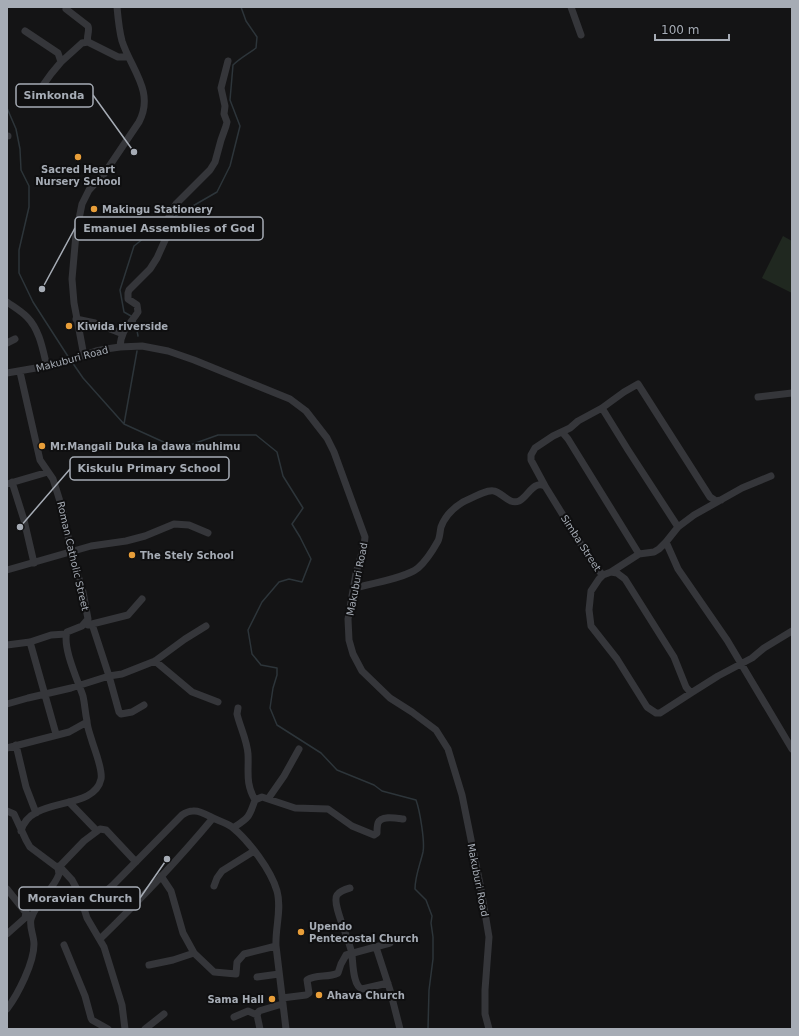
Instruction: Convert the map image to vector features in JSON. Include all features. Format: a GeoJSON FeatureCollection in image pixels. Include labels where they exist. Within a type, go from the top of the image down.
{"type":"FeatureCollection","features":[{"type":"Feature","properties":{"kind":"street"},"geometry":{"type":"LineString","coordinates":[[84,356],[76,318],[72,279],[76,234],[84,199],[89,190],[104,174],[140,122],[145,108],[143,89],[128,57],[120,33],[117,7]]}},
{"type":"Feature","properties":{"kind":"street"},"geometry":{"type":"LineString","coordinates":[[571,7],[581,35]]}},
{"type":"Feature","properties":{"kind":"street"},"geometry":{"type":"LineString","coordinates":[[66,10],[88,26],[88,42]]}},
{"type":"Feature","properties":{"kind":"street"},"geometry":{"type":"LineString","coordinates":[[25,31],[58,53],[61,62]]}},
{"type":"Feature","properties":{"kind":"street"},"geometry":{"type":"LineString","coordinates":[[42,88],[61,62],[82,43],[88,42],[118,57],[128,57]]}},
{"type":"Feature","properties":{"kind":"street"},"geometry":{"type":"LineString","coordinates":[[120,347],[126,327],[138,312],[137,305],[128,299],[128,293],[150,269],[157,258],[166,238],[167,218],[178,201],[210,170],[215,162],[227,122],[224,114],[225,106],[221,88],[228,60]]}},
{"type":"Feature","properties":{"kind":"street"},"geometry":{"type":"LineString","coordinates":[[7,302],[27,317],[34,326],[42,346],[47,367]]}},
{"type":"Feature","properties":{"kind":"street"},"geometry":{"type":"LineString","coordinates":[[76,318],[95,323],[123,334]]}},
{"type":"Feature","properties":{"kind":"street"},"geometry":{"type":"LineString","coordinates":[[7,343],[15,339]]}},
{"type":"Feature","properties":{"kind":"street","name":"Makuburi Road"},"geometry":{"type":"LineString","coordinates":[[7,373],[47,367],[96,351],[120,347],[142,346],[168,351],[243,379],[290,399],[306,411],[327,438],[334,452],[365,537],[356,573],[348,619],[349,640],[353,654],[362,671],[390,698],[436,730],[448,749],[460,787],[481,889],[489,937],[485,990],[485,1014],[489,1029]]}},
{"type":"Feature","properties":{"kind":"street","name":"Roman Catholic Street"},"geometry":{"type":"LineString","coordinates":[[7,645],[30,642],[51,635],[66,634],[82,626],[88,619],[83,592],[71,552],[64,511],[53,479],[40,460],[35,444],[20,372]]}},
{"type":"Feature","properties":{"kind":"street"},"geometry":{"type":"LineString","coordinates":[[639,554],[572,445],[562,432],[570,428],[578,421],[602,408],[638,384],[710,497],[716,501],[721,500]]}},
{"type":"Feature","properties":{"kind":"street"},"geometry":{"type":"LineString","coordinates":[[758,397],[792,393]]}},
{"type":"Feature","properties":{"kind":"street"},"geometry":{"type":"LineString","coordinates":[[602,408],[678,527]]}},
{"type":"Feature","properties":{"kind":"street","name":"Simba Street"},"geometry":{"type":"LineString","coordinates":[[562,432],[535,448],[531,455],[531,460],[545,486],[595,567],[603,575],[611,572],[639,554],[654,552],[666,542],[678,527],[694,515],[742,488],[771,476]]}},
{"type":"Feature","properties":{"kind":"street"},"geometry":{"type":"LineString","coordinates":[[34,563],[24,520],[9,483],[48,472]]}},
{"type":"Feature","properties":{"kind":"street"},"geometry":{"type":"LineString","coordinates":[[354,588],[412,572],[420,566],[436,545],[448,514],[461,503],[474,496],[494,491],[510,501],[520,501],[536,485],[542,484],[545,486]]}},
{"type":"Feature","properties":{"kind":"street"},"geometry":{"type":"LineString","coordinates":[[7,570],[91,546],[126,541],[145,536],[174,524],[189,525],[208,533]]}},
{"type":"Feature","properties":{"kind":"street"},"geometry":{"type":"LineString","coordinates":[[666,542],[678,569],[711,615],[792,749]]}},
{"type":"Feature","properties":{"kind":"street"},"geometry":{"type":"LineString","coordinates":[[611,572],[624,579],[674,657],[686,687],[691,693]]}},
{"type":"Feature","properties":{"kind":"street"},"geometry":{"type":"LineString","coordinates":[[603,575],[592,591],[589,610],[591,626],[617,659],[647,707],[656,713],[665,712],[691,693],[718,676],[752,658],[764,648],[792,631]]}},
{"type":"Feature","properties":{"kind":"street"},"geometry":{"type":"LineString","coordinates":[[82,626],[128,615],[142,599]]}},
{"type":"Feature","properties":{"kind":"street"},"geometry":{"type":"LineString","coordinates":[[92,624],[119,713],[132,712],[144,704]]}},
{"type":"Feature","properties":{"kind":"street"},"geometry":{"type":"LineString","coordinates":[[7,704],[79,686],[109,676],[122,674],[155,661],[206,626]]}},
{"type":"Feature","properties":{"kind":"street"},"geometry":{"type":"LineString","coordinates":[[21,830],[26,820],[36,813],[51,806],[86,797],[95,791],[102,778],[87,722],[85,706],[68,650],[66,634]]}},
{"type":"Feature","properties":{"kind":"street"},"geometry":{"type":"LineString","coordinates":[[30,642],[56,734]]}},
{"type":"Feature","properties":{"kind":"street"},"geometry":{"type":"LineString","coordinates":[[155,661],[161,668],[192,692],[218,702]]}},
{"type":"Feature","properties":{"kind":"street"},"geometry":{"type":"LineString","coordinates":[[233,828],[250,814],[254,800],[250,791],[248,780],[248,753],[238,719],[238,708]]}},
{"type":"Feature","properties":{"kind":"street"},"geometry":{"type":"LineString","coordinates":[[7,748],[56,734],[69,732],[87,722]]}},
{"type":"Feature","properties":{"kind":"street"},"geometry":{"type":"LineString","coordinates":[[16,745],[26,787],[36,813]]}},
{"type":"Feature","properties":{"kind":"street"},"geometry":{"type":"LineString","coordinates":[[268,799],[284,776],[299,749]]}},
{"type":"Feature","properties":{"kind":"street"},"geometry":{"type":"LineString","coordinates":[[254,800],[262,797],[295,808],[328,809],[352,826],[374,835],[377,833],[378,822],[380,820],[388,818],[403,819]]}},
{"type":"Feature","properties":{"kind":"street"},"geometry":{"type":"LineString","coordinates":[[69,802],[97,831]]}},
{"type":"Feature","properties":{"kind":"street"},"geometry":{"type":"LineString","coordinates":[[85,909],[112,886],[182,815],[193,810],[199,811],[233,828],[254,851],[270,873],[277,891],[279,906],[275,937],[286,1029]]}},
{"type":"Feature","properties":{"kind":"street"},"geometry":{"type":"LineString","coordinates":[[7,811],[14,814],[30,847],[58,867],[72,880],[79,893],[90,925],[100,938],[104,947],[121,997],[125,1029]]}},
{"type":"Feature","properties":{"kind":"street"},"geometry":{"type":"LineString","coordinates":[[100,938],[137,903],[188,849],[213,818]]}},
{"type":"Feature","properties":{"kind":"street"},"geometry":{"type":"LineString","coordinates":[[31,919],[39,903],[58,877],[58,867],[84,841],[100,829],[106,830],[136,862]]}},
{"type":"Feature","properties":{"kind":"street"},"geometry":{"type":"LineString","coordinates":[[214,886],[222,871],[254,851]]}},
{"type":"Feature","properties":{"kind":"street"},"geometry":{"type":"LineString","coordinates":[[161,876],[171,891],[184,934],[194,953],[214,972],[236,974],[237,962],[244,954],[276,946]]}},
{"type":"Feature","properties":{"kind":"street"},"geometry":{"type":"LineString","coordinates":[[350,888],[339,893],[336,896],[336,900],[338,912],[352,953],[353,968],[359,988],[362,989],[388,982]]}},
{"type":"Feature","properties":{"kind":"street"},"geometry":{"type":"LineString","coordinates":[[7,889],[31,919],[34,943],[27,971],[20,987],[7,1009]]}},
{"type":"Feature","properties":{"kind":"street"},"geometry":{"type":"LineString","coordinates":[[7,934],[25,918],[26,912]]}},
{"type":"Feature","properties":{"kind":"street"},"geometry":{"type":"LineString","coordinates":[[260,1029],[257,1015],[259,1011],[282,1001],[306,995],[309,993],[307,980],[311,978],[338,974],[343,958],[352,953],[390,943]]}},
{"type":"Feature","properties":{"kind":"street"},"geometry":{"type":"LineString","coordinates":[[64,945],[85,996],[92,1020],[108,1029]]}},
{"type":"Feature","properties":{"kind":"street"},"geometry":{"type":"LineString","coordinates":[[376,947],[388,982],[400,1029]]}},
{"type":"Feature","properties":{"kind":"street"},"geometry":{"type":"LineString","coordinates":[[149,965],[173,960],[194,953]]}},
{"type":"Feature","properties":{"kind":"street"},"geometry":{"type":"LineString","coordinates":[[257,977],[279,974]]}},
{"type":"Feature","properties":{"kind":"street"},"geometry":{"type":"LineString","coordinates":[[234,1017],[248,1011],[257,1015]]}},
{"type":"Feature","properties":{"kind":"street"},"geometry":{"type":"LineString","coordinates":[[145,1029],[164,1014]]}},
{"type":"Feature","properties":{"kind":"shaded area"},"geometry":{"type":"Polygon","coordinates":[[[783,236],[792,241],[792,293],[762,278],[783,236]]]}},
{"type":"Feature","properties":{"kind":"waterway"},"geometry":{"type":"LineString","coordinates":[[172,218],[217,192],[230,166],[240,126],[230,100],[233,65],[256,48],[257,37],[246,21],[241,7]]}},
{"type":"Feature","properties":{"kind":"waterway"},"geometry":{"type":"LineString","coordinates":[[7,108],[16,129],[20,149],[21,170],[29,186],[29,207],[19,250],[19,273],[33,302],[69,358]]}},
{"type":"Feature","properties":{"kind":"waterway"},"geometry":{"type":"LineString","coordinates":[[131,316],[124,312],[120,290],[134,246],[163,223]]}},
{"type":"Feature","properties":{"kind":"waterway"},"geometry":{"type":"LineString","coordinates":[[135,320],[138,336]]}},
{"type":"Feature","properties":{"kind":"waterway"},"geometry":{"type":"LineString","coordinates":[[124,424],[137,351]]}},
{"type":"Feature","properties":{"kind":"waterway"},"geometry":{"type":"LineString","coordinates":[[72,362],[83,378],[124,424],[179,449],[218,435],[256,435],[277,452],[283,476],[303,508],[292,524],[311,559],[302,582],[289,579],[279,582],[262,602],[248,630],[252,654],[261,665],[277,668],[277,675],[273,688],[270,708],[277,725],[321,753],[337,770],[374,785],[382,791],[416,800],[422,826],[423,852],[415,889],[426,900],[432,916],[433,959],[429,990],[428,1029]]}},
{"type":"Feature","properties":{"kind":"place","name":"Simkonda"},"geometry":{"type":"Point","coordinates":[134,152]}},
{"type":"Feature","properties":{"kind":"place","name":"Sacred Heart Nursery School"},"geometry":{"type":"Point","coordinates":[78,157]}},
{"type":"Feature","properties":{"kind":"place","name":"Makingu Stationery"},"geometry":{"type":"Point","coordinates":[94,209]}},
{"type":"Feature","properties":{"kind":"place","name":"Emanuel Assemblies of God"},"geometry":{"type":"Point","coordinates":[42,289]}},
{"type":"Feature","properties":{"kind":"place","name":"Kiwida riverside"},"geometry":{"type":"Point","coordinates":[69,326]}},
{"type":"Feature","properties":{"kind":"place","name":"Mr.Mangali Duka la dawa muhimu"},"geometry":{"type":"Point","coordinates":[42,446]}},
{"type":"Feature","properties":{"kind":"place","name":"Kiskulu Primary School"},"geometry":{"type":"Point","coordinates":[20,527]}},
{"type":"Feature","properties":{"kind":"place","name":"The Stely School"},"geometry":{"type":"Point","coordinates":[132,555]}},
{"type":"Feature","properties":{"kind":"place","name":"Moravian Church"},"geometry":{"type":"Point","coordinates":[167,859]}},
{"type":"Feature","properties":{"kind":"place","name":"Upendo Pentecostal Church"},"geometry":{"type":"Point","coordinates":[301,932]}},
{"type":"Feature","properties":{"kind":"place","name":"Ahava Church"},"geometry":{"type":"Point","coordinates":[319,995]}},
{"type":"Feature","properties":{"kind":"place","name":"Sama Hall"},"geometry":{"type":"Point","coordinates":[272,999]}}]}
